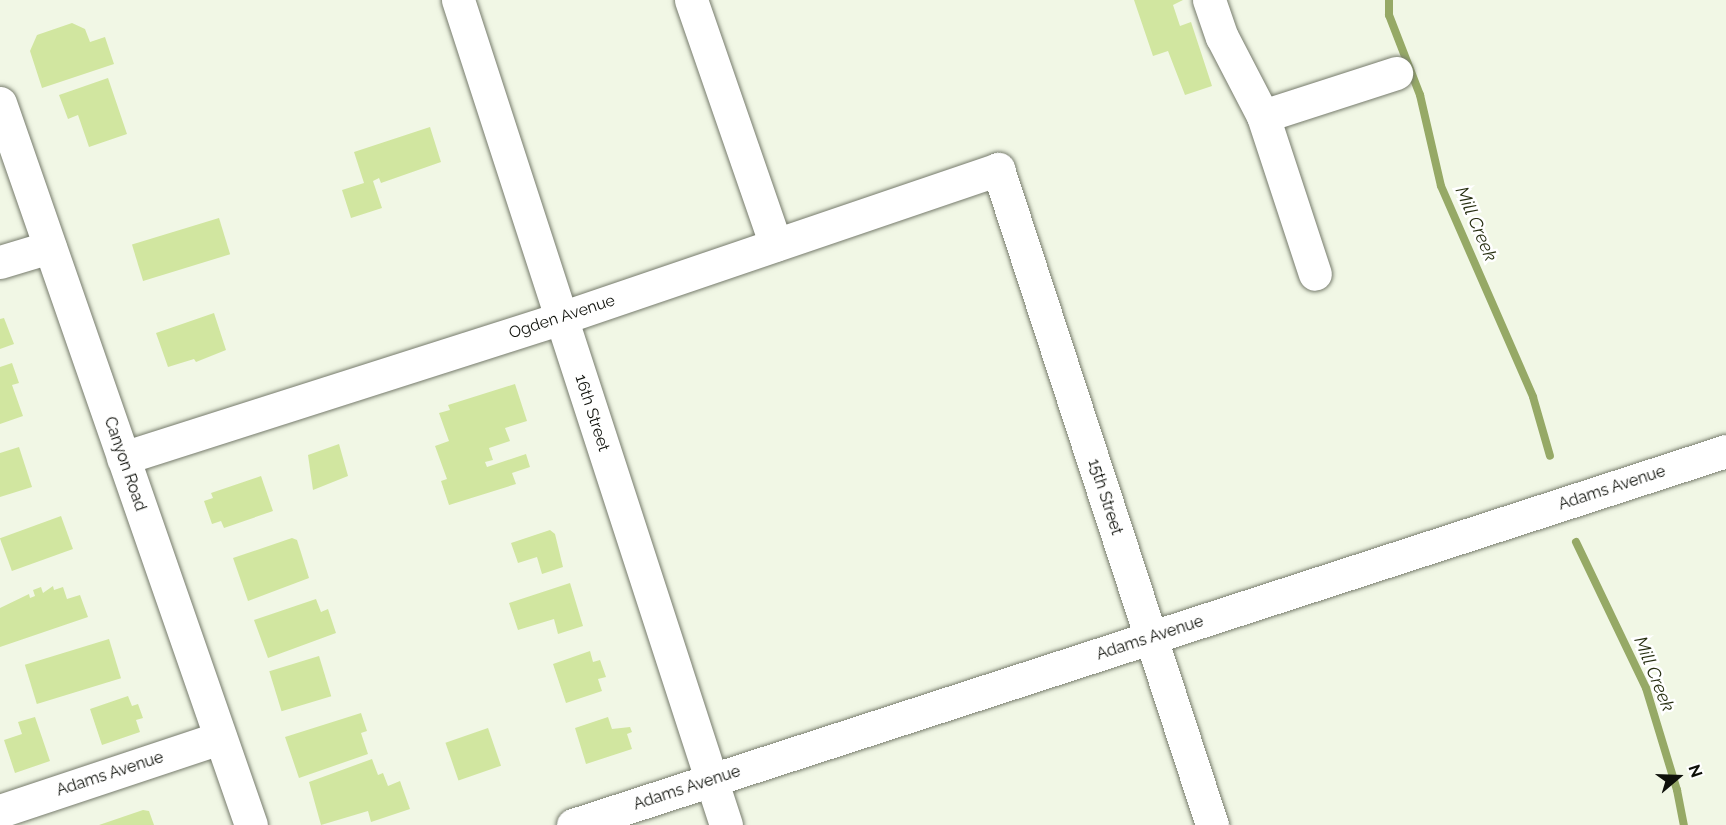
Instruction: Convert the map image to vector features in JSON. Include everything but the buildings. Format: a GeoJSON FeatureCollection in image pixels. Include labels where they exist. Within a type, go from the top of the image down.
{"type":"FeatureCollection","features":[{"type":"Feature","properties":{"kind":"street","name":"16th Street"},"geometry":{"type":"LineString","coordinates":[[458,0],[726,825]]}},
{"type":"Feature","properties":{"kind":"street"},"geometry":{"type":"LineString","coordinates":[[692,0],[776,245]]}},
{"type":"Feature","properties":{"kind":"street"},"geometry":{"type":"LineString","coordinates":[[1209,0],[1222,37],[1263,116],[1315,274]]}},
{"type":"Feature","properties":{"kind":"street"},"geometry":{"type":"LineString","coordinates":[[1263,116],[1396,73]]}},
{"type":"Feature","properties":{"kind":"street","name":"Canyon Road"},"geometry":{"type":"LineString","coordinates":[[0,103],[251,825]]}},
{"type":"Feature","properties":{"kind":"street","name":"Ogden Avenue"},"geometry":{"type":"LineString","coordinates":[[123,458],[561,318],[998,169]]}},
{"type":"Feature","properties":{"kind":"street","name":"15th Street"},"geometry":{"type":"LineString","coordinates":[[998,169],[1212,825]]}},
{"type":"Feature","properties":{"kind":"street"},"geometry":{"type":"LineString","coordinates":[[0,262],[50,247]]}},
{"type":"Feature","properties":{"kind":"street","name":"Adams Avenue"},"geometry":{"type":"LineString","coordinates":[[573,825],[1726,451]]}},
{"type":"Feature","properties":{"kind":"street","name":"Adams Avenue"},"geometry":{"type":"LineString","coordinates":[[0,811],[220,738]]}},
{"type":"Feature","properties":{"kind":"waterway","name":"Mill Creek"},"geometry":{"type":"LineString","coordinates":[[1389,0],[1389,15],[1420,95],[1441,186],[1533,397],[1550,456]]}},
{"type":"Feature","properties":{"kind":"waterway","name":"Mill Creek"},"geometry":{"type":"LineString","coordinates":[[1576,542],[1646,688],[1677,790],[1684,825]]}}]}
